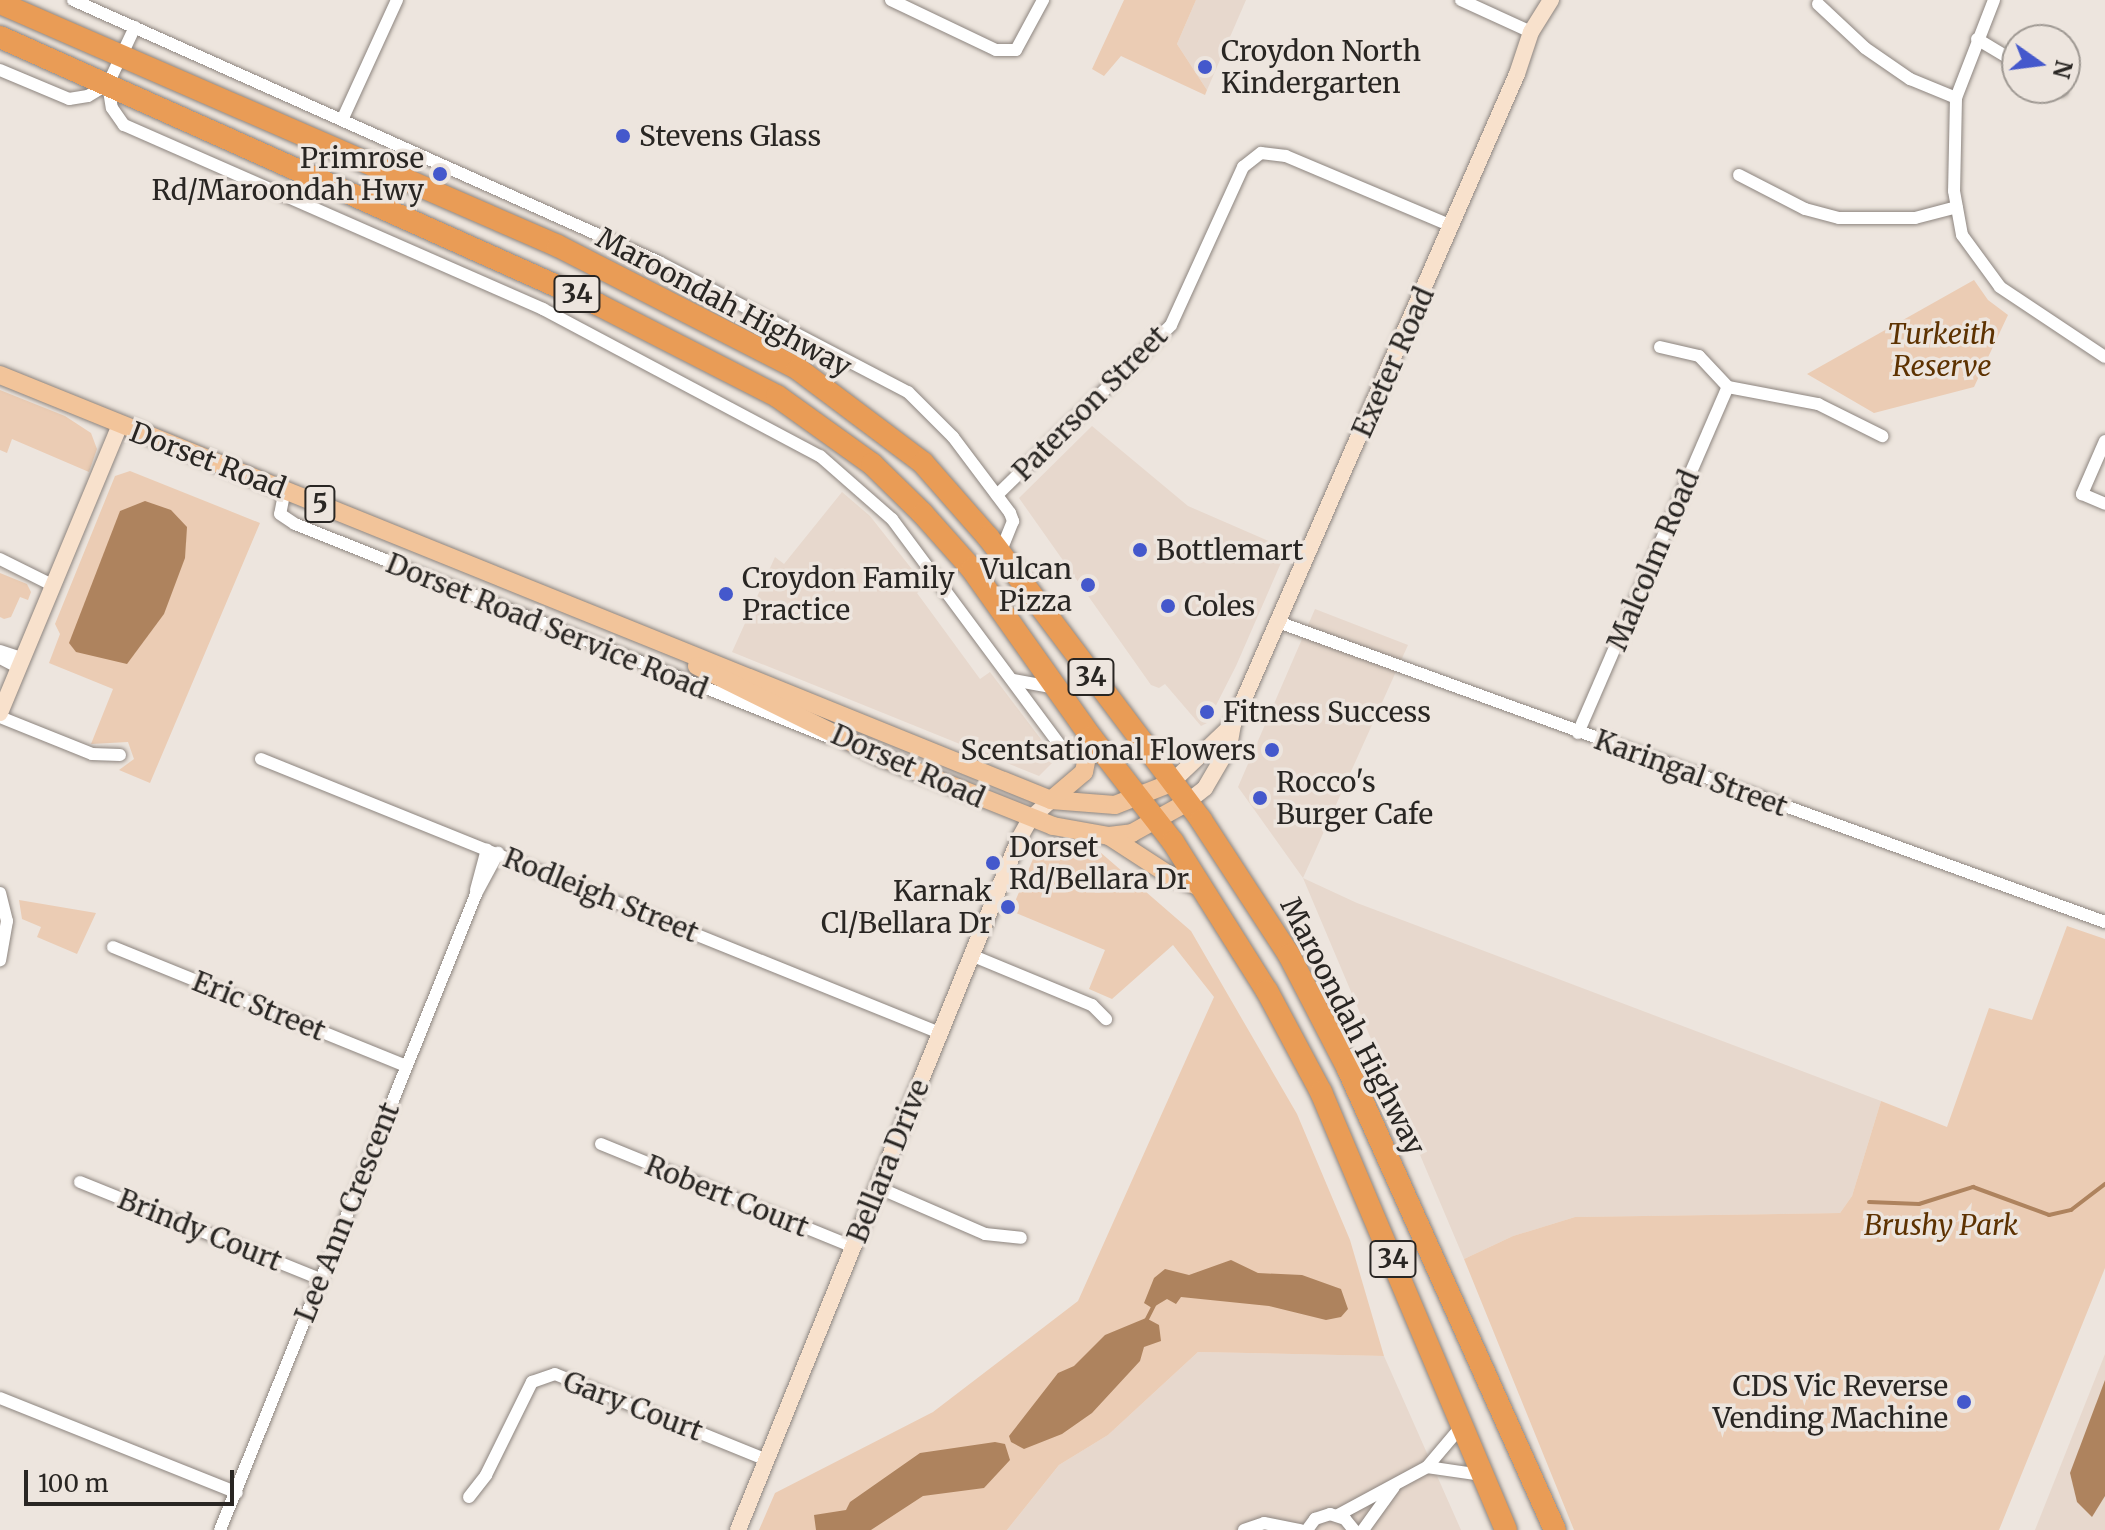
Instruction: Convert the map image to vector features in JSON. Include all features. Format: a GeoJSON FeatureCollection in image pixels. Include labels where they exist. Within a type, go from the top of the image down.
{"type":"FeatureCollection","features":[{"type":"Feature","properties":{"kind":"highway","name":"Maroondah Highway"},"geometry":{"type":"LineString","coordinates":[[0,3],[558,246],[798,369],[923,463],[1000,554],[1186,803],[1289,955],[1420,1228],[1555,1530]]}},
{"type":"Feature","properties":{"kind":"highway","name":"Maroondah Highway"},"geometry":{"type":"LineString","coordinates":[[0,37],[523,268],[777,396],[872,464],[923,514],[972,569],[1091,737],[1157,822],[1267,991],[1321,1092],[1460,1428],[1506,1530]]}},
{"type":"Feature","properties":{"kind":"main road","name":"Exeter Road"},"geometry":{"type":"LineString","coordinates":[[1186,803],[1213,775],[1229,747],[1233,724],[1452,226],[1531,32],[1551,0]]}},
{"type":"Feature","properties":{"kind":"main road","name":"Dorset Road"},"geometry":{"type":"LineString","coordinates":[[0,375],[1051,800],[1092,806],[1139,799],[1171,783]]}},
{"type":"Feature","properties":{"kind":"main road"},"geometry":{"type":"LineString","coordinates":[[0,715],[120,425]]}},
{"type":"Feature","properties":{"kind":"main road","name":"Dorset Road"},"geometry":{"type":"LineString","coordinates":[[638,635],[840,737],[1030,819],[1109,836],[1157,822],[1186,803]]}},
{"type":"Feature","properties":{"kind":"main road","name":"Exeter Road"},"geometry":{"type":"LineString","coordinates":[[1171,783],[1233,724]]}},
{"type":"Feature","properties":{"kind":"main road"},"geometry":{"type":"LineString","coordinates":[[1051,800],[1084,772],[1091,737]]}},
{"type":"Feature","properties":{"kind":"main road"},"geometry":{"type":"LineString","coordinates":[[979,799],[988,775]]}},
{"type":"Feature","properties":{"kind":"main road","name":"Bellara Drive"},"geometry":{"type":"LineString","coordinates":[[738,1530],[971,955],[1030,819],[1051,800]]}},
{"type":"Feature","properties":{"kind":"main road"},"geometry":{"type":"LineString","coordinates":[[1109,836],[1169,875],[1198,886]]}},
{"type":"Feature","properties":{"kind":"street"},"geometry":{"type":"LineString","coordinates":[[73,0],[343,118],[659,262],[908,392],[953,437],[1013,521],[1000,554]]}},
{"type":"Feature","properties":{"kind":"street"},"geometry":{"type":"LineString","coordinates":[[343,118],[397,0]]}},
{"type":"Feature","properties":{"kind":"street"},"geometry":{"type":"LineString","coordinates":[[891,0],[996,50],[1016,50],[1030,33],[1043,0]]}},
{"type":"Feature","properties":{"kind":"street"},"geometry":{"type":"LineString","coordinates":[[1461,0],[1531,32]]}},
{"type":"Feature","properties":{"kind":"street"},"geometry":{"type":"LineString","coordinates":[[1994,0],[1956,98],[1952,145],[1962,235],[2000,287],[2105,357]]}},
{"type":"Feature","properties":{"kind":"street"},"geometry":{"type":"LineString","coordinates":[[1818,4],[1865,48],[1910,79],[1956,98]]}},
{"type":"Feature","properties":{"kind":"street"},"geometry":{"type":"LineString","coordinates":[[135,27],[108,84],[112,108],[124,125],[543,309],[820,456],[892,519],[1062,748]]}},
{"type":"Feature","properties":{"kind":"street"},"geometry":{"type":"LineString","coordinates":[[1977,39],[2001,53]]}},
{"type":"Feature","properties":{"kind":"street"},"geometry":{"type":"LineString","coordinates":[[0,70],[69,99],[108,84]]}},
{"type":"Feature","properties":{"kind":"street","name":"Paterson Street"},"geometry":{"type":"LineString","coordinates":[[997,495],[1171,325],[1243,167],[1261,153],[1286,156],[1452,226]]}},
{"type":"Feature","properties":{"kind":"street"},"geometry":{"type":"LineString","coordinates":[[1739,175],[1805,209],[1839,218],[1915,218],[1957,207]]}},
{"type":"Feature","properties":{"kind":"street"},"geometry":{"type":"LineString","coordinates":[[1660,347],[1699,356],[1728,387],[1818,404],[1882,436]]}},
{"type":"Feature","properties":{"kind":"street","name":"Malcolm Road"},"geometry":{"type":"LineString","coordinates":[[1578,733],[1728,387]]}},
{"type":"Feature","properties":{"kind":"street"},"geometry":{"type":"LineString","coordinates":[[2105,441],[2082,494],[2105,504]]}},
{"type":"Feature","properties":{"kind":"street","name":"Dorset Road Service Road"},"geometry":{"type":"LineString","coordinates":[[285,489],[280,514],[295,524],[819,736],[840,737]]}},
{"type":"Feature","properties":{"kind":"street"},"geometry":{"type":"LineString","coordinates":[[0,559],[54,581]]}},
{"type":"Feature","properties":{"kind":"street","name":"Karingal Street"},"geometry":{"type":"LineString","coordinates":[[1278,622],[2105,922]]}},
{"type":"Feature","properties":{"kind":"street"},"geometry":{"type":"LineString","coordinates":[[0,651],[20,662]]}},
{"type":"Feature","properties":{"kind":"street"},"geometry":{"type":"LineString","coordinates":[[0,658],[20,662]]}},
{"type":"Feature","properties":{"kind":"street"},"geometry":{"type":"LineString","coordinates":[[1013,680],[1056,688]]}},
{"type":"Feature","properties":{"kind":"street"},"geometry":{"type":"LineString","coordinates":[[0,715],[92,754],[120,755]]}},
{"type":"Feature","properties":{"kind":"street","name":"Rodleigh Street"},"geometry":{"type":"LineString","coordinates":[[261,759],[940,1033]]}},
{"type":"Feature","properties":{"kind":"street","name":"Lee Ann Crescent"},"geometry":{"type":"LineString","coordinates":[[220,1530],[492,851]]}},
{"type":"Feature","properties":{"kind":"street"},"geometry":{"type":"LineString","coordinates":[[0,893],[7,921],[1,957]]}},
{"type":"Feature","properties":{"kind":"street","name":"Eric Street"},"geometry":{"type":"LineString","coordinates":[[113,947],[406,1066]]}},
{"type":"Feature","properties":{"kind":"street"},"geometry":{"type":"LineString","coordinates":[[971,955],[1092,1005],[1106,1019]]}},
{"type":"Feature","properties":{"kind":"street","name":"Robert Court"},"geometry":{"type":"LineString","coordinates":[[601,1144],[853,1247]]}},
{"type":"Feature","properties":{"kind":"street","name":"Brindy Court"},"geometry":{"type":"LineString","coordinates":[[80,1182],[320,1279]]}},
{"type":"Feature","properties":{"kind":"street"},"geometry":{"type":"LineString","coordinates":[[877,1187],[985,1234],[1021,1238]]}},
{"type":"Feature","properties":{"kind":"street","name":"Gary Court"},"geometry":{"type":"LineString","coordinates":[[469,1497],[486,1475],[532,1382],[555,1374],[767,1460]]}},
{"type":"Feature","properties":{"kind":"street"},"geometry":{"type":"LineString","coordinates":[[0,1398],[237,1493]]}},
{"type":"Feature","properties":{"kind":"street"},"geometry":{"type":"LineString","coordinates":[[1307,1530],[1322,1516],[1338,1515],[1427,1467],[1460,1428]]}},
{"type":"Feature","properties":{"kind":"street"},"geometry":{"type":"LineString","coordinates":[[1427,1467],[1482,1475]]}},
{"type":"Feature","properties":{"kind":"street"},"geometry":{"type":"LineString","coordinates":[[1363,1530],[1398,1481]]}},
{"type":"Feature","properties":{"kind":"street"},"geometry":{"type":"LineString","coordinates":[[1338,1515],[1354,1530]]}},
{"type":"Feature","properties":{"kind":"street"},"geometry":{"type":"LineString","coordinates":[[1244,1530],[1283,1523],[1300,1530]]}},
{"type":"Feature","properties":{"kind":"shaded area","name":"Croydon North Kindergarten"},"geometry":{"type":"Polygon","coordinates":[[[1196,0],[1246,0],[1207,90],[1177,44],[1196,0]]]}},
{"type":"Feature","properties":{"kind":"shaded area"},"geometry":{"type":"Polygon","coordinates":[[[1092,426],[1188,506],[1287,549],[1236,666],[1207,723],[1201,726],[1165,684],[1159,688],[1151,685],[1019,498],[1092,426]]]}},
{"type":"Feature","properties":{"kind":"shaded area"},"geometry":{"type":"Polygon","coordinates":[[[842,492],[870,516],[926,587],[917,593],[980,679],[990,672],[1056,759],[1039,776],[732,652],[775,557],[784,564],[842,492]]]}},
{"type":"Feature","properties":{"kind":"shaded area"},"geometry":{"type":"Polygon","coordinates":[[[145,501],[171,510],[187,527],[185,558],[164,614],[127,664],[76,652],[69,643],[120,511],[145,501]]]}},
{"type":"Feature","properties":{"kind":"shaded area"},"geometry":{"type":"Polygon","coordinates":[[[1315,609],[1408,645],[1303,878],[1238,787],[1315,609]]]}},
{"type":"Feature","properties":{"kind":"shaded area"},"geometry":{"type":"Polygon","coordinates":[[[1303,878],[1357,903],[1881,1101],[1852,1196],[1840,1213],[1575,1217],[1513,1236],[1464,1259],[1303,878]]]}},
{"type":"Feature","properties":{"kind":"shaded area"},"geometry":{"type":"Polygon","coordinates":[[[1231,1260],[1258,1273],[1302,1275],[1341,1289],[1348,1309],[1341,1317],[1326,1320],[1269,1306],[1181,1297],[1176,1304],[1167,1299],[1152,1308],[1144,1303],[1154,1278],[1165,1269],[1189,1275],[1231,1260]]]}},
{"type":"Feature","properties":{"kind":"shaded area"},"geometry":{"type":"Polygon","coordinates":[[[1146,1318],[1159,1325],[1161,1341],[1144,1347],[1140,1361],[1092,1413],[1062,1434],[1024,1449],[1011,1442],[1009,1436],[1058,1373],[1074,1366],[1105,1335],[1146,1318]]]}},
{"type":"Feature","properties":{"kind":"shaded area"},"geometry":{"type":"Polygon","coordinates":[[[1198,1352],[1384,1356],[1461,1530],[1007,1530],[1059,1465],[1108,1435],[1198,1352]]]}},
{"type":"Feature","properties":{"kind":"shaded area"},"geometry":{"type":"Polygon","coordinates":[[[2105,1354],[2105,1530],[2035,1530],[2105,1354]]]}},
{"type":"Feature","properties":{"kind":"shaded area"},"geometry":{"type":"Polygon","coordinates":[[[2105,1380],[2105,1496],[2092,1517],[2077,1502],[2070,1473],[2105,1380]]]}},
{"type":"Feature","properties":{"kind":"shaded area"},"geometry":{"type":"Polygon","coordinates":[[[995,1442],[1005,1444],[1010,1460],[984,1488],[923,1496],[871,1530],[816,1530],[814,1515],[846,1510],[850,1502],[920,1453],[995,1442]]]}},
{"type":"Feature","properties":{"kind":"green space"},"geometry":{"type":"Polygon","coordinates":[[[1124,0],[1196,0],[1177,44],[1207,90],[1205,95],[1121,56],[1104,76],[1092,69],[1124,0]]]}},
{"type":"Feature","properties":{"kind":"green space","name":"Turkeith Reserve"},"geometry":{"type":"Polygon","coordinates":[[[1974,280],[1988,300],[2008,315],[1974,387],[1874,413],[1807,374],[1974,280]]]}},
{"type":"Feature","properties":{"kind":"green space"},"geometry":{"type":"Polygon","coordinates":[[[0,390],[65,416],[91,433],[97,449],[89,472],[12,439],[7,453],[0,450],[0,390]]]}},
{"type":"Feature","properties":{"kind":"green space"},"geometry":{"type":"Polygon","coordinates":[[[130,471],[260,523],[150,783],[119,770],[134,759],[128,742],[91,744],[113,689],[49,663],[60,634],[55,624],[115,476],[130,471]]]}},
{"type":"Feature","properties":{"kind":"green space"},"geometry":{"type":"Polygon","coordinates":[[[0,573],[27,584],[31,592],[28,600],[20,597],[11,617],[4,619],[0,617],[0,573]]]}},
{"type":"Feature","properties":{"kind":"green space"},"geometry":{"type":"Polygon","coordinates":[[[1041,840],[1100,852],[1191,931],[1297,1114],[1350,1240],[1384,1356],[1198,1352],[1108,1435],[1059,1465],[1007,1530],[759,1530],[775,1493],[933,1412],[1078,1301],[1214,997],[1173,945],[1112,999],[1089,989],[1105,950],[1011,911],[1041,840]]]}},
{"type":"Feature","properties":{"kind":"green space"},"geometry":{"type":"Polygon","coordinates":[[[19,900],[96,913],[77,954],[37,937],[41,927],[22,919],[19,900]]]}},
{"type":"Feature","properties":{"kind":"green space","name":"Brushy Park"},"geometry":{"type":"Polygon","coordinates":[[[2067,926],[2105,939],[2105,1268],[1999,1530],[1574,1530],[1464,1259],[1513,1236],[1575,1217],[1840,1213],[1852,1196],[1881,1101],[1947,1127],[1989,1008],[2032,1020],[2067,926]]]}},
{"type":"Feature","properties":{"kind":"waterway"},"geometry":{"type":"LineString","coordinates":[[1869,1202],[1919,1204],[1973,1187],[2049,1215],[2071,1210],[2105,1184]]}},
{"type":"Feature","properties":{"kind":"waterway"},"geometry":{"type":"LineString","coordinates":[[1146,1321],[1155,1303]]}},
{"type":"Feature","properties":{"kind":"place","name":"Croydon North Kindergarten"},"geometry":{"type":"Point","coordinates":[1205,67]}},
{"type":"Feature","properties":{"kind":"place","name":"Stevens Glass"},"geometry":{"type":"Point","coordinates":[623,136]}},
{"type":"Feature","properties":{"kind":"place","name":"Primrose Rd/Maroondah Hwy"},"geometry":{"type":"Point","coordinates":[440,174]}},
{"type":"Feature","properties":{"kind":"place","name":"Bottlemart"},"geometry":{"type":"Point","coordinates":[1140,550]}},
{"type":"Feature","properties":{"kind":"place","name":"Vulcan Pizza"},"geometry":{"type":"Point","coordinates":[1088,585]}},
{"type":"Feature","properties":{"kind":"place","name":"Croydon Family Practice"},"geometry":{"type":"Point","coordinates":[726,594]}},
{"type":"Feature","properties":{"kind":"place","name":"Coles"},"geometry":{"type":"Point","coordinates":[1168,606]}},
{"type":"Feature","properties":{"kind":"place","name":"Fitness Success"},"geometry":{"type":"Point","coordinates":[1207,712]}},
{"type":"Feature","properties":{"kind":"place","name":"Scentsational Flowers"},"geometry":{"type":"Point","coordinates":[1272,750]}},
{"type":"Feature","properties":{"kind":"place","name":"Rocco's Burger Cafe"},"geometry":{"type":"Point","coordinates":[1260,798]}},
{"type":"Feature","properties":{"kind":"place","name":"Dorset Rd/Bellara Dr"},"geometry":{"type":"Point","coordinates":[993,863]}},
{"type":"Feature","properties":{"kind":"place","name":"Karnak Cl/Bellara Dr"},"geometry":{"type":"Point","coordinates":[1008,907]}},
{"type":"Feature","properties":{"kind":"place","name":"CDS Vic Reverse Vending Machine"},"geometry":{"type":"Point","coordinates":[1964,1402]}}]}
